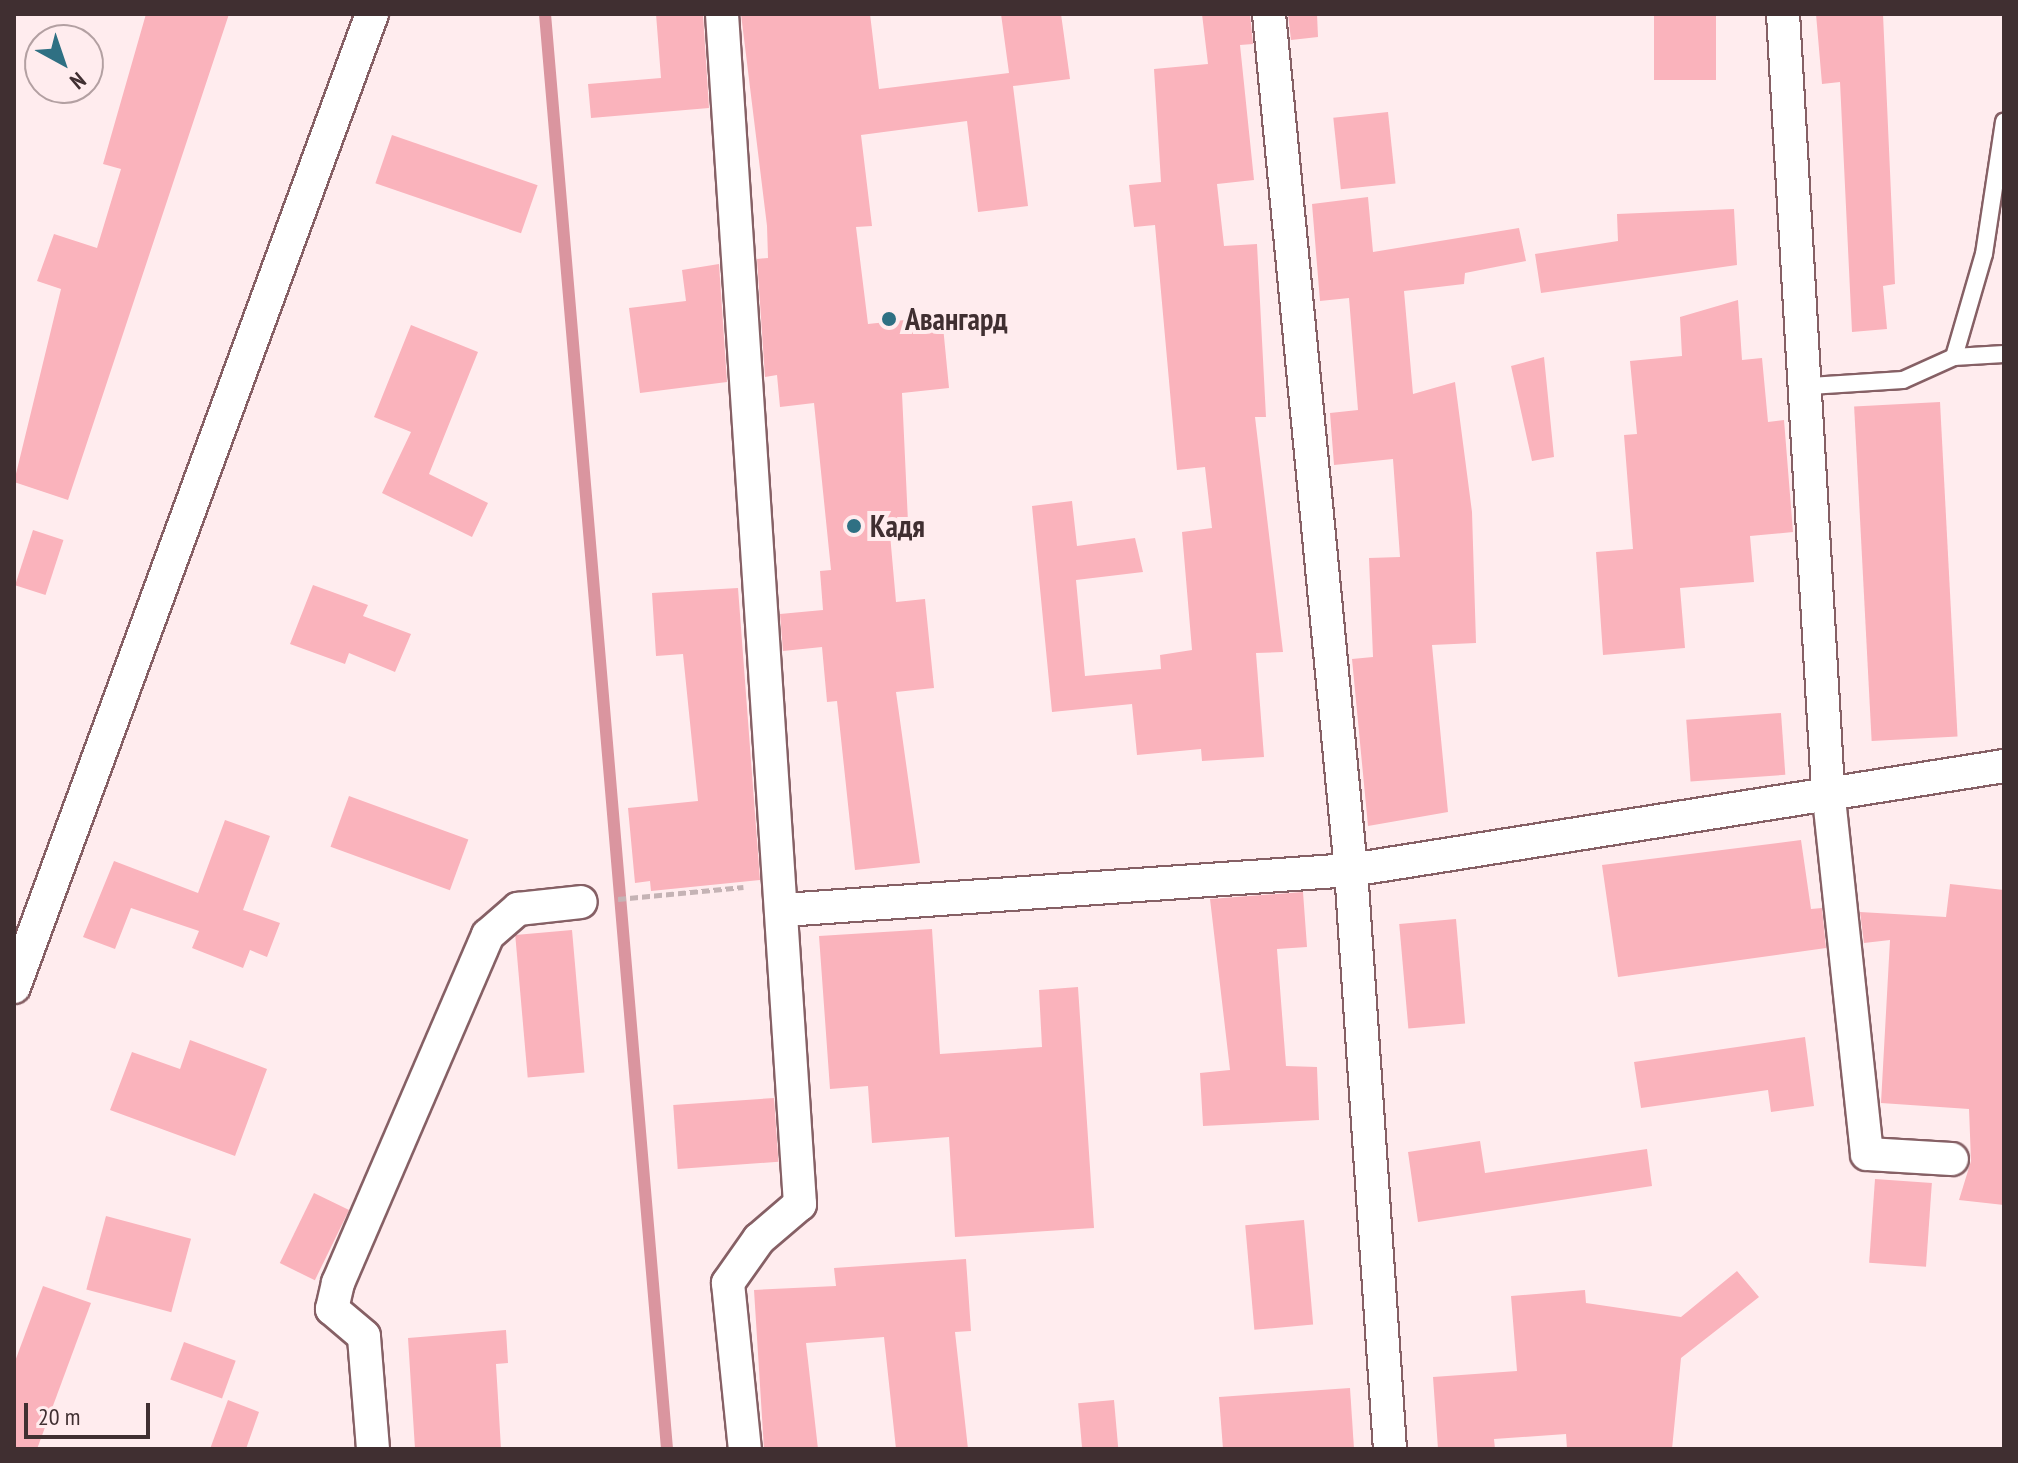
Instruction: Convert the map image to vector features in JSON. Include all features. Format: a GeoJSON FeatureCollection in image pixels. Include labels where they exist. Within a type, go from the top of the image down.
{"type":"FeatureCollection","features":[{"type":"Feature","properties":{"kind":"street"},"geometry":{"type":"LineString","coordinates":[[14,987],[372,14]]}},
{"type":"Feature","properties":{"kind":"street"},"geometry":{"type":"LineString","coordinates":[[722,14],[784,910],[800,1204],[759,1239],[728,1283],[745,1449]]}},
{"type":"Feature","properties":{"kind":"street"},"geometry":{"type":"LineString","coordinates":[[1269,14],[1351,870],[1390,1449]]}},
{"type":"Feature","properties":{"kind":"street"},"geometry":{"type":"LineString","coordinates":[[1783,14],[1810,386],[1828,789],[1867,1154],[1952,1159]]}},
{"type":"Feature","properties":{"kind":"street"},"geometry":{"type":"LineString","coordinates":[[784,910],[1351,870],[1828,789],[2004,766]]}},
{"type":"Feature","properties":{"kind":"street"},"geometry":{"type":"LineString","coordinates":[[373,1449],[364,1336],[332,1309],[338,1283],[488,935],[518,909],[581,902]]}},
{"type":"Feature","properties":{"kind":"lane"},"geometry":{"type":"LineString","coordinates":[[1954,357],[1984,254],[2004,122]]}},
{"type":"Feature","properties":{"kind":"lane"},"geometry":{"type":"LineString","coordinates":[[1810,386],[1903,380],[1954,357],[2004,354]]}},
{"type":"Feature","properties":{"kind":"path"},"geometry":{"type":"LineString","coordinates":[[635,898],[761,885],[784,910]]}},
{"type":"Feature","properties":{"kind":"building"},"geometry":{"type":"Polygon","coordinates":[[[146,14],[229,14],[68,500],[14,482],[61,289],[37,281],[54,234],[97,248],[121,169],[103,164],[146,14]]]}},
{"type":"Feature","properties":{"kind":"building"},"geometry":{"type":"Polygon","coordinates":[[[656,14],[703,14],[709,108],[591,118],[588,84],[661,78],[656,14]]]}},
{"type":"Feature","properties":{"kind":"building"},"geometry":{"type":"Polygon","coordinates":[[[741,14],[870,14],[879,89],[1009,73],[1001,14],[1061,14],[1070,79],[1013,86],[1028,206],[978,212],[967,121],[861,135],[872,226],[856,227],[868,324],[942,316],[949,388],[902,393],[908,522],[889,523],[896,602],[925,599],[934,688],[896,692],[920,863],[855,870],[837,701],[827,702],[822,647],[783,651],[780,614],[823,610],[820,571],[831,570],[814,403],[780,407],[777,375],[765,377],[757,259],[768,258],[767,226],[741,14]]]}},
{"type":"Feature","properties":{"kind":"building"},"geometry":{"type":"Polygon","coordinates":[[[1202,14],[1250,14],[1253,44],[1240,45],[1254,180],[1217,184],[1224,246],[1257,244],[1266,417],[1255,417],[1283,652],[1256,653],[1264,757],[1202,761],[1201,749],[1137,755],[1132,704],[1052,712],[1032,506],[1072,501],[1077,546],[1135,538],[1143,572],[1076,580],[1085,676],[1161,669],[1160,655],[1192,650],[1182,532],[1212,528],[1205,467],[1177,470],[1155,225],[1134,227],[1129,185],[1161,182],[1154,69],[1208,64],[1202,14]]]}},
{"type":"Feature","properties":{"kind":"building"},"geometry":{"type":"Polygon","coordinates":[[[1288,14],[1317,14],[1318,37],[1291,40],[1288,14]]]}},
{"type":"Feature","properties":{"kind":"building"},"geometry":{"type":"Polygon","coordinates":[[[1654,14],[1716,14],[1716,80],[1654,80],[1654,14]]]}},
{"type":"Feature","properties":{"kind":"building"},"geometry":{"type":"Polygon","coordinates":[[[1816,14],[1883,14],[1895,284],[1883,286],[1887,329],[1852,332],[1840,82],[1822,84],[1816,14]]]}},
{"type":"Feature","properties":{"kind":"building"},"geometry":{"type":"Polygon","coordinates":[[[1388,112],[1396,184],[1341,189],[1333,118],[1388,112]]]}},
{"type":"Feature","properties":{"kind":"building"},"geometry":{"type":"Polygon","coordinates":[[[392,135],[538,185],[521,233],[375,183],[392,135]]]}},
{"type":"Feature","properties":{"kind":"building"},"geometry":{"type":"Polygon","coordinates":[[[1368,197],[1373,252],[1519,228],[1526,261],[1465,273],[1464,284],[1404,291],[1413,394],[1455,382],[1472,512],[1476,643],[1432,645],[1448,812],[1368,826],[1352,659],[1373,657],[1369,558],[1400,557],[1393,459],[1334,465],[1330,413],[1358,410],[1349,298],[1320,301],[1312,204],[1368,197]]]}},
{"type":"Feature","properties":{"kind":"building"},"geometry":{"type":"Polygon","coordinates":[[[1734,209],[1737,265],[1541,293],[1535,254],[1618,241],[1617,214],[1734,209]]]}},
{"type":"Feature","properties":{"kind":"building"},"geometry":{"type":"Polygon","coordinates":[[[719,264],[727,382],[640,393],[629,308],[686,301],[682,270],[719,264]]]}},
{"type":"Feature","properties":{"kind":"building"},"geometry":{"type":"Polygon","coordinates":[[[1738,300],[1742,360],[1762,358],[1768,422],[1784,420],[1793,532],[1750,536],[1754,582],[1680,588],[1685,648],[1603,655],[1596,552],[1633,549],[1624,435],[1637,434],[1630,361],[1682,356],[1680,317],[1738,300]]]}},
{"type":"Feature","properties":{"kind":"building"},"geometry":{"type":"Polygon","coordinates":[[[411,325],[478,352],[429,474],[488,503],[472,537],[382,493],[411,432],[374,417],[411,325]]]}},
{"type":"Feature","properties":{"kind":"building"},"geometry":{"type":"Polygon","coordinates":[[[1544,357],[1554,457],[1532,461],[1511,366],[1544,357]]]}},
{"type":"Feature","properties":{"kind":"building"},"geometry":{"type":"Polygon","coordinates":[[[1940,402],[1958,737],[1872,741],[1854,407],[1940,402]]]}},
{"type":"Feature","properties":{"kind":"building"},"geometry":{"type":"Polygon","coordinates":[[[33,530],[63,540],[46,595],[15,585],[33,530]]]}},
{"type":"Feature","properties":{"kind":"building"},"geometry":{"type":"Polygon","coordinates":[[[313,585],[368,605],[363,616],[411,634],[395,672],[349,653],[345,664],[290,644],[313,585]]]}},
{"type":"Feature","properties":{"kind":"building"},"geometry":{"type":"Polygon","coordinates":[[[738,588],[760,880],[651,891],[650,881],[635,883],[628,808],[698,801],[683,654],[656,656],[652,593],[738,588]]]}},
{"type":"Feature","properties":{"kind":"building"},"geometry":{"type":"Polygon","coordinates":[[[1781,713],[1785,775],[1691,781],[1686,720],[1781,713]]]}},
{"type":"Feature","properties":{"kind":"building"},"geometry":{"type":"Polygon","coordinates":[[[349,796],[468,839],[450,890],[331,847],[349,796]]]}},
{"type":"Feature","properties":{"kind":"building"},"geometry":{"type":"Polygon","coordinates":[[[225,820],[270,836],[243,910],[280,923],[267,957],[250,950],[243,968],[192,948],[199,931],[131,908],[115,949],[83,937],[114,861],[198,893],[225,820]]]}},
{"type":"Feature","properties":{"kind":"building"},"geometry":{"type":"Polygon","coordinates":[[[1801,840],[1811,909],[1822,908],[1826,948],[1618,977],[1602,865],[1801,840]]]}},
{"type":"Feature","properties":{"kind":"building"},"geometry":{"type":"Polygon","coordinates":[[[1950,884],[2004,890],[2004,1205],[1959,1200],[1971,1161],[1969,1109],[1881,1103],[1890,940],[1864,943],[1860,912],[1946,917],[1950,884]]]}},
{"type":"Feature","properties":{"kind":"building"},"geometry":{"type":"Polygon","coordinates":[[[1303,892],[1307,947],[1277,949],[1286,1066],[1317,1067],[1319,1120],[1203,1126],[1200,1073],[1230,1070],[1210,899],[1303,892]]]}},
{"type":"Feature","properties":{"kind":"building"},"geometry":{"type":"Polygon","coordinates":[[[1456,919],[1465,1024],[1408,1029],[1399,924],[1456,919]]]}},
{"type":"Feature","properties":{"kind":"building"},"geometry":{"type":"Polygon","coordinates":[[[932,929],[940,1054],[1042,1047],[1039,990],[1078,987],[1094,1228],[955,1237],[949,1137],[872,1143],[868,1086],[830,1089],[819,936],[932,929]]]}},
{"type":"Feature","properties":{"kind":"building"},"geometry":{"type":"Polygon","coordinates":[[[572,930],[584,1072],[528,1077],[515,935],[572,930]]]}},
{"type":"Feature","properties":{"kind":"building"},"geometry":{"type":"Polygon","coordinates":[[[1805,1037],[1814,1106],[1771,1112],[1768,1090],[1641,1108],[1634,1062],[1805,1037]]]}},
{"type":"Feature","properties":{"kind":"building"},"geometry":{"type":"Polygon","coordinates":[[[190,1040],[267,1069],[235,1156],[110,1110],[132,1052],[180,1069],[190,1040]]]}},
{"type":"Feature","properties":{"kind":"building"},"geometry":{"type":"Polygon","coordinates":[[[774,1098],[778,1162],[678,1169],[673,1105],[774,1098]]]}},
{"type":"Feature","properties":{"kind":"building"},"geometry":{"type":"Polygon","coordinates":[[[1480,1141],[1485,1173],[1647,1149],[1652,1186],[1418,1222],[1408,1152],[1480,1141]]]}},
{"type":"Feature","properties":{"kind":"building"},"geometry":{"type":"Polygon","coordinates":[[[1875,1179],[1932,1183],[1926,1267],[1869,1263],[1875,1179]]]}},
{"type":"Feature","properties":{"kind":"building"},"geometry":{"type":"Polygon","coordinates":[[[314,1193],[349,1210],[315,1280],[280,1263],[314,1193]]]}},
{"type":"Feature","properties":{"kind":"building"},"geometry":{"type":"Polygon","coordinates":[[[106,1216],[191,1239],[171,1312],[86,1289],[106,1216]]]}},
{"type":"Feature","properties":{"kind":"building"},"geometry":{"type":"Polygon","coordinates":[[[1304,1220],[1313,1325],[1254,1330],[1245,1225],[1304,1220]]]}},
{"type":"Feature","properties":{"kind":"building"},"geometry":{"type":"Polygon","coordinates":[[[966,1259],[971,1331],[955,1332],[968,1449],[896,1449],[884,1337],[806,1343],[818,1449],[764,1449],[754,1290],[836,1286],[834,1268],[966,1259]]]}},
{"type":"Feature","properties":{"kind":"building"},"geometry":{"type":"Polygon","coordinates":[[[1737,1271],[1759,1297],[1681,1358],[1672,1449],[1567,1449],[1566,1434],[1494,1439],[1495,1449],[1438,1449],[1433,1377],[1517,1371],[1511,1296],[1585,1290],[1586,1303],[1681,1317],[1737,1271]]]}},
{"type":"Feature","properties":{"kind":"building"},"geometry":{"type":"Polygon","coordinates":[[[43,1286],[91,1303],[37,1449],[14,1449],[14,1364],[43,1286]]]}},
{"type":"Feature","properties":{"kind":"building"},"geometry":{"type":"Polygon","coordinates":[[[506,1330],[508,1363],[496,1364],[501,1449],[415,1449],[408,1338],[506,1330]]]}},
{"type":"Feature","properties":{"kind":"building"},"geometry":{"type":"Polygon","coordinates":[[[184,1342],[236,1361],[222,1398],[170,1380],[184,1342]]]}},
{"type":"Feature","properties":{"kind":"building"},"geometry":{"type":"Polygon","coordinates":[[[1350,1388],[1354,1449],[1223,1449],[1219,1397],[1350,1388]]]}},
{"type":"Feature","properties":{"kind":"building"},"geometry":{"type":"Polygon","coordinates":[[[228,1400],[259,1412],[246,1449],[210,1449],[228,1400]]]}},
{"type":"Feature","properties":{"kind":"building"},"geometry":{"type":"Polygon","coordinates":[[[1114,1400],[1118,1449],[1082,1449],[1078,1403],[1114,1400]]]}},
{"type":"Feature","properties":{"kind":"waterway"},"geometry":{"type":"LineString","coordinates":[[545,14],[667,1449]]}},
{"type":"Feature","properties":{"kind":"place","name":"Авангард"},"geometry":{"type":"Point","coordinates":[889,319]}},
{"type":"Feature","properties":{"kind":"place","name":"Кадя"},"geometry":{"type":"Point","coordinates":[854,526]}}]}
